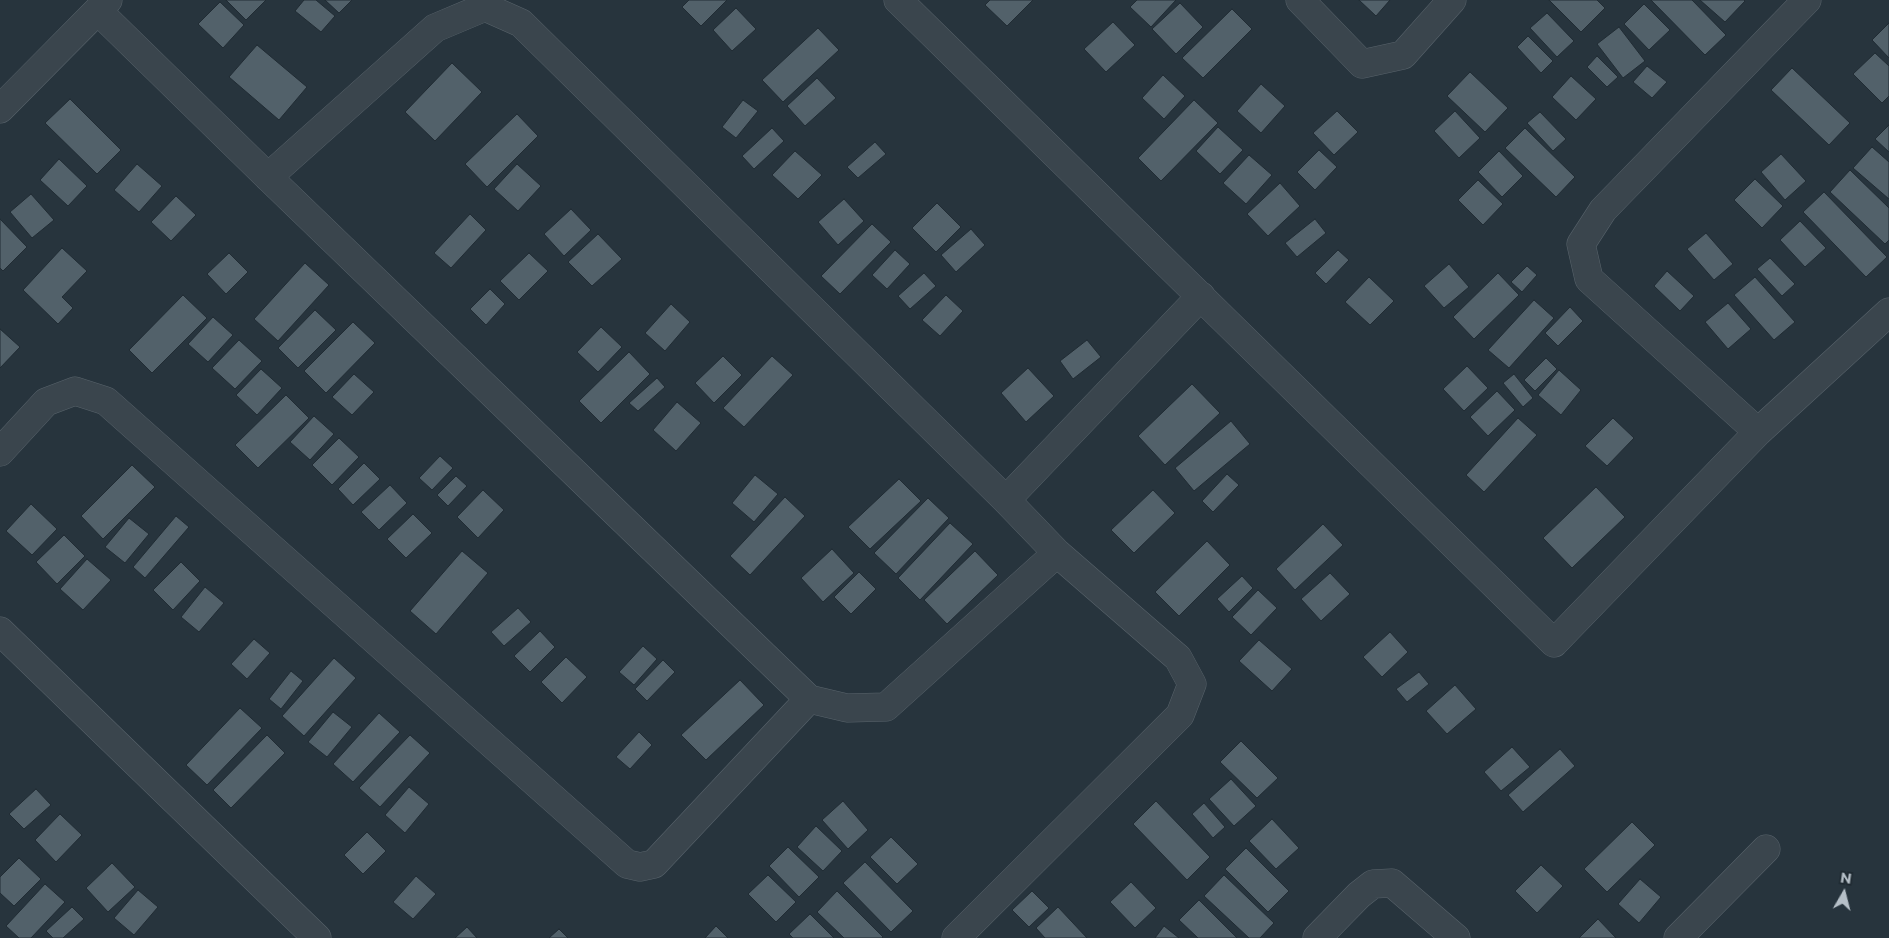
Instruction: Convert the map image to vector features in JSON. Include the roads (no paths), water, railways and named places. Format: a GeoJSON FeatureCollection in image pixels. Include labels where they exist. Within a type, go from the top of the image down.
{"type":"FeatureCollection","features":[{"type":"Feature","properties":{"kind":"street"},"geometry":{"type":"LineString","coordinates":[[898,0],[1554,643],[1758,432],[1889,312]]}},
{"type":"Feature","properties":{"kind":"street"},"geometry":{"type":"LineString","coordinates":[[1300,0],[1362,64],[1403,55],[1452,0]]}},
{"type":"Feature","properties":{"kind":"street"},"geometry":{"type":"LineString","coordinates":[[1758,432],[1589,279],[1581,244],[1603,210],[1807,0]]}},
{"type":"Feature","properties":{"kind":"street"},"geometry":{"type":"LineString","coordinates":[[0,109],[103,5],[268,177],[809,698],[847,708],[886,707],[1057,553]]}},
{"type":"Feature","properties":{"kind":"street"},"geometry":{"type":"LineString","coordinates":[[268,177],[436,28],[485,7],[521,23],[1006,500],[1057,553],[1178,658],[1192,684],[1180,715],[956,938]]}},
{"type":"Feature","properties":{"kind":"street"},"geometry":{"type":"LineString","coordinates":[[1006,500],[1201,296]]}},
{"type":"Feature","properties":{"kind":"street"},"geometry":{"type":"LineString","coordinates":[[0,452],[46,402],[74,391],[106,401],[627,864],[640,867],[654,864],[809,698]]}},
{"type":"Feature","properties":{"kind":"street"},"geometry":{"type":"LineString","coordinates":[[0,631],[318,938]]}},
{"type":"Feature","properties":{"kind":"street"},"geometry":{"type":"LineString","coordinates":[[1678,938],[1766,849]]}},
{"type":"Feature","properties":{"kind":"street"},"geometry":{"type":"LineString","coordinates":[[1318,938],[1359,895],[1373,884],[1392,883],[1456,938]]}}]}
